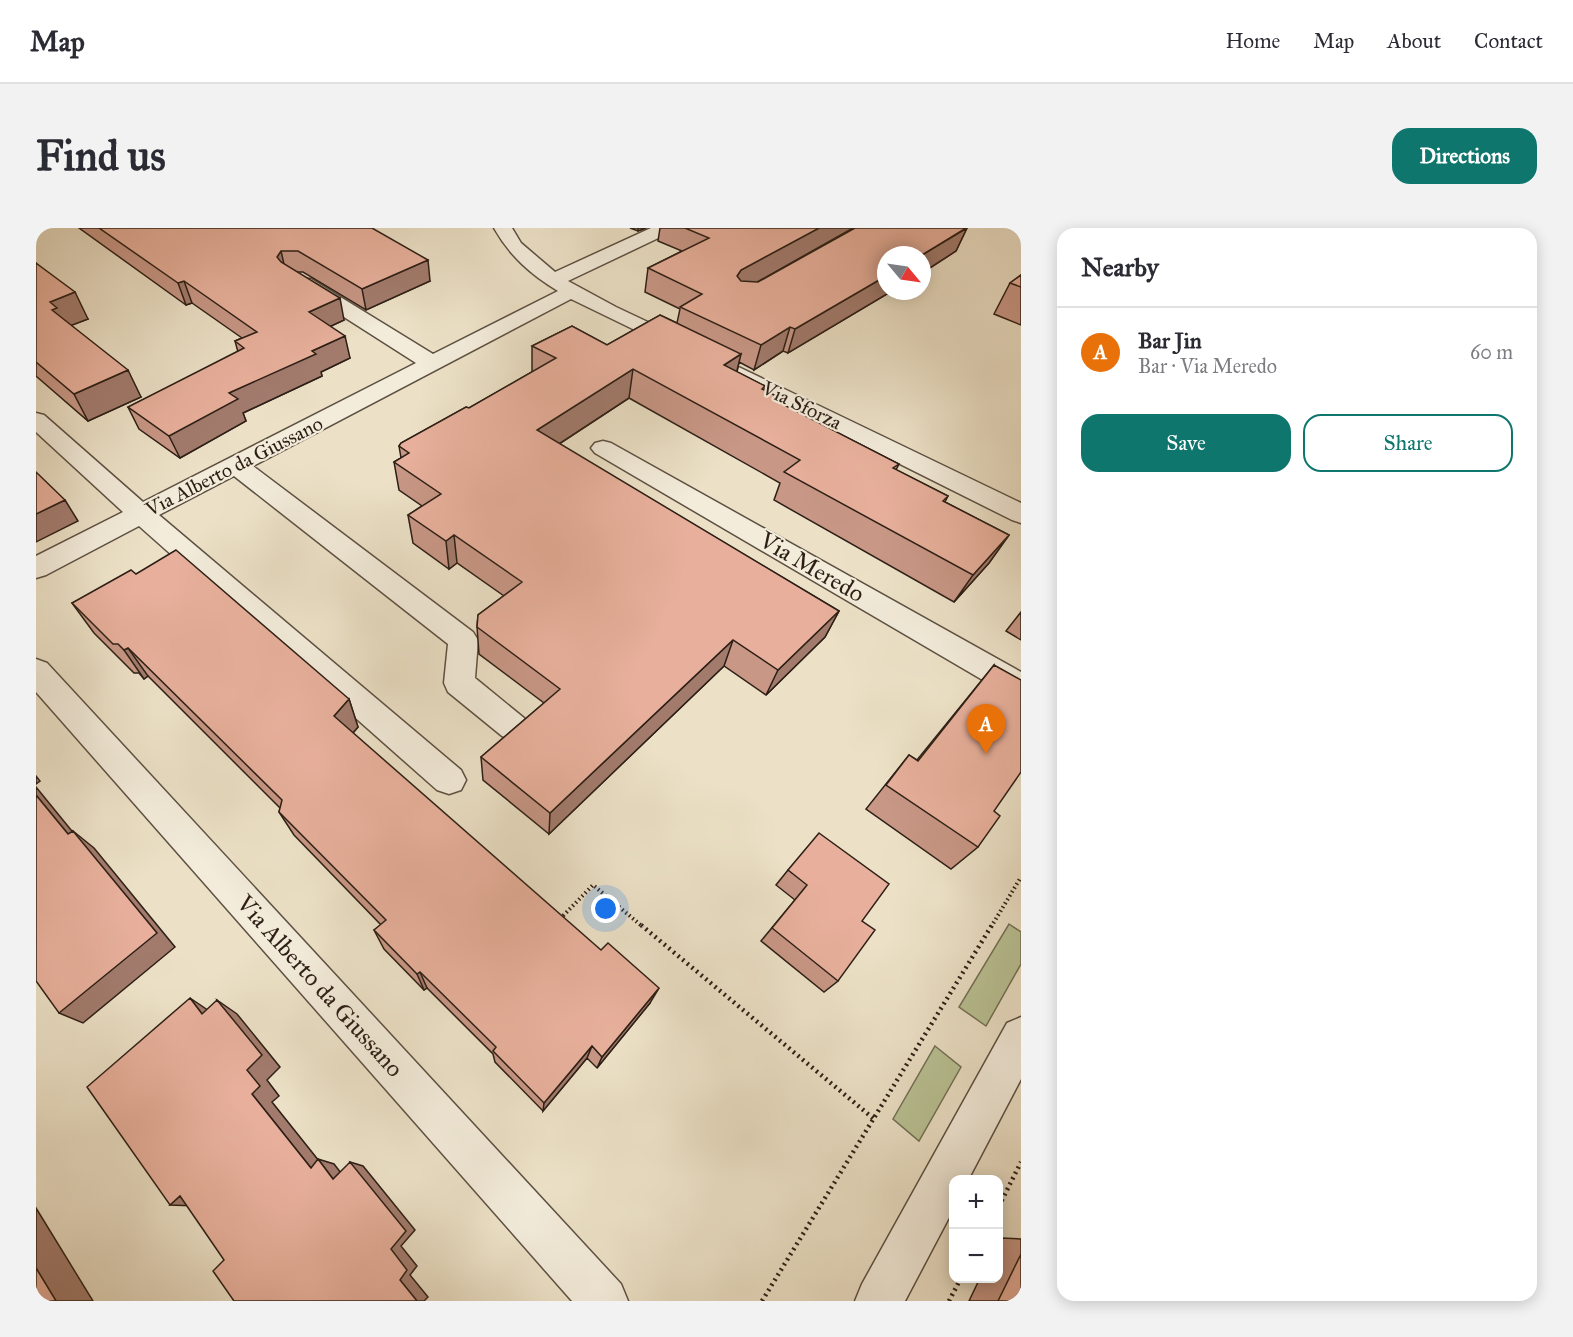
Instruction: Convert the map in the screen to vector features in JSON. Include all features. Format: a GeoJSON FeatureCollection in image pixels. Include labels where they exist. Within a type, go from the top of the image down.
{"type":"FeatureCollection","features":[{"type":"Feature","properties":{"kind":"street","name":"Via Sforza"},"geometry":{"type":"LineString","coordinates":[[503,228],[513,247],[563,286],[1021,514]]}},
{"type":"Feature","properties":{"kind":"street","name":"Via Alberto da Giussano"},"geometry":{"type":"LineString","coordinates":[[36,568],[432,363],[633,243],[665,228]]}},
{"type":"Feature","properties":{"kind":"street"},"geometry":{"type":"LineString","coordinates":[[612,233],[633,243]]}},
{"type":"Feature","properties":{"kind":"street"},"geometry":{"type":"LineString","coordinates":[[295,278],[432,363]]}},
{"type":"Feature","properties":{"kind":"street"},"geometry":{"type":"LineString","coordinates":[[36,420],[141,514],[449,780]]}},
{"type":"Feature","properties":{"kind":"street","name":"Via Meredo"},"geometry":{"type":"LineString","coordinates":[[603,447],[1021,687]]}},
{"type":"Feature","properties":{"kind":"street"},"geometry":{"type":"LineString","coordinates":[[235,465],[463,640],[459,683],[513,727]]}},
{"type":"Feature","properties":{"kind":"street","name":"Via Alberto da Giussano"},"geometry":{"type":"LineString","coordinates":[[36,671],[604,1301]]}},
{"type":"Feature","properties":{"kind":"street"},"geometry":{"type":"LineString","coordinates":[[879,1301],[1021,1036]]}},
{"type":"Feature","properties":{"kind":"path"},"geometry":{"type":"LineString","coordinates":[[762,1301],[1021,877]]}},
{"type":"Feature","properties":{"kind":"path"},"geometry":{"type":"LineString","coordinates":[[551,927],[593,885],[874,1119]]}},
{"type":"Feature","properties":{"kind":"path"},"geometry":{"type":"LineString","coordinates":[[1003,1198],[1021,1162]]}},
{"type":"Feature","properties":{"kind":"path"},"geometry":{"type":"LineString","coordinates":[[949,1301],[958,1283]]}},
{"type":"Feature","properties":{"kind":"green space"},"geometry":{"type":"Polygon","coordinates":[[[1009,924],[1021,932],[1021,964],[986,1026],[959,1007],[1009,924]]]}},
{"type":"Feature","properties":{"kind":"green space"},"geometry":{"type":"Polygon","coordinates":[[[935,1046],[961,1067],[919,1141],[893,1119],[935,1046]]]}},
{"type":"Feature","properties":{"kind":"building"},"geometry":{"type":"Polygon","coordinates":[[[99,228],[372,228],[428,260],[362,289],[298,251],[281,251],[277,257],[281,262],[340,298],[309,312],[345,336],[312,351],[316,354],[229,393],[238,399],[169,436],[128,407],[244,348],[235,341],[257,332],[184,281],[178,283],[99,228]]]}},
{"type":"Feature","properties":{"kind":"building"},"geometry":{"type":"Polygon","coordinates":[[[685,228],[819,228],[741,270],[737,276],[741,281],[758,282],[855,228],[966,228],[931,249],[931,246],[877,246],[877,281],[795,329],[790,327],[761,345],[680,307],[702,294],[648,268],[709,238],[685,228]]]}},
{"type":"Feature","properties":{"kind":"building"},"geometry":{"type":"Polygon","coordinates":[[[36,263],[75,292],[50,302],[57,308],[52,310],[128,370],[74,394],[36,362],[36,263]]]}},
{"type":"Feature","properties":{"kind":"building"},"geometry":{"type":"Polygon","coordinates":[[[1021,275],[1021,287],[1010,283],[1021,275]]]}},
{"type":"Feature","properties":{"kind":"building"},"geometry":{"type":"Polygon","coordinates":[[[660,315],[741,354],[724,365],[765,386],[762,389],[786,401],[782,404],[899,464],[893,468],[948,496],[943,501],[1009,535],[973,575],[784,472],[800,460],[633,369],[537,430],[839,611],[778,670],[733,640],[550,813],[481,757],[560,689],[477,627],[478,615],[522,582],[454,535],[446,541],[408,515],[441,494],[394,462],[409,453],[399,446],[401,443],[466,407],[469,408],[556,358],[532,346],[572,326],[607,345],[660,315]]]}},
{"type":"Feature","properties":{"kind":"building"},"geometry":{"type":"Polygon","coordinates":[[[36,472],[65,500],[36,514],[36,472]]]}},
{"type":"Feature","properties":{"kind":"building"},"geometry":{"type":"Polygon","coordinates":[[[176,550],[349,699],[334,716],[601,950],[608,943],[659,988],[602,1057],[592,1046],[544,1103],[493,1051],[496,1047],[420,972],[417,974],[374,930],[386,920],[279,812],[282,800],[128,648],[124,650],[118,644],[113,644],[72,603],[131,570],[136,574],[176,550]]]}},
{"type":"Feature","properties":{"kind":"building"},"geometry":{"type":"Polygon","coordinates":[[[994,665],[1021,680],[1021,772],[994,811],[1000,816],[978,847],[886,785],[909,755],[918,761],[994,665]]]}},
{"type":"Feature","properties":{"kind":"building"},"geometry":{"type":"Polygon","coordinates":[[[36,795],[68,834],[73,831],[157,933],[59,1013],[36,981],[36,795]]]}},
{"type":"Feature","properties":{"kind":"building"},"geometry":{"type":"Polygon","coordinates":[[[819,833],[889,884],[862,921],[875,930],[838,981],[772,928],[807,885],[788,870],[819,833]]]}},
{"type":"Feature","properties":{"kind":"building"},"geometry":{"type":"Polygon","coordinates":[[[190,998],[202,1014],[217,1000],[262,1055],[247,1070],[260,1086],[252,1094],[311,1168],[318,1159],[333,1179],[350,1162],[406,1231],[391,1249],[407,1270],[400,1280],[417,1301],[234,1301],[213,1271],[224,1260],[180,1196],[170,1205],[87,1087],[190,998]]]}},
{"type":"Feature","properties":{"kind":"building"},"geometry":{"type":"Polygon","coordinates":[[[1021,1254],[1021,1301],[998,1301],[1021,1254]]]}},
{"type":"Feature","properties":{"kind":"building"},"geometry":{"type":"Polygon","coordinates":[[[36,1268],[56,1301],[36,1301],[36,1268]]]}},
{"type":"Feature","properties":{"kind":"place","name":"Bar Jin"},"geometry":{"type":"Point","coordinates":[986,754]}}]}
